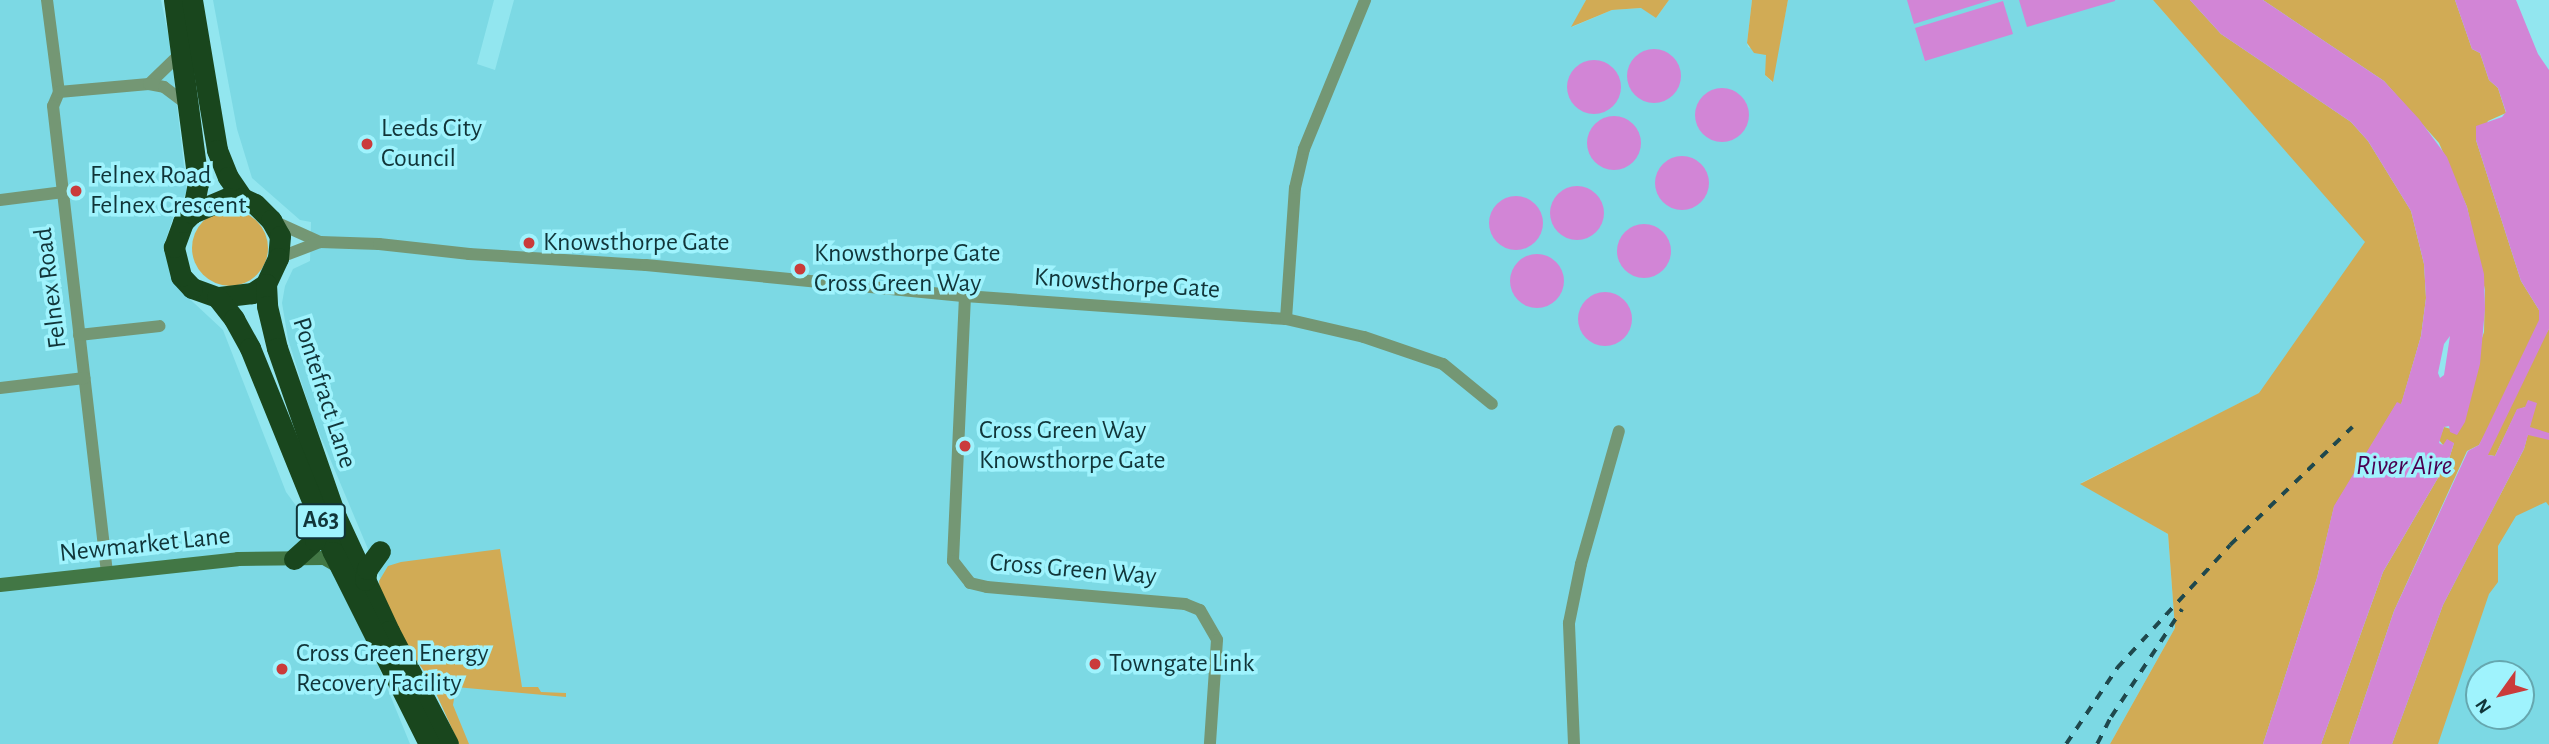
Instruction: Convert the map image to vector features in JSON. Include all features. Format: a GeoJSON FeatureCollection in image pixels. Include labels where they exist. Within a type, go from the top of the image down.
{"type":"FeatureCollection","features":[{"type":"Feature","properties":{"kind":"highway","name":"A63"},"geometry":{"type":"LineString","coordinates":[[174,0],[198,183],[192,213],[178,233],[174,247],[175,261],[181,276],[192,288],[216,297]]}},
{"type":"Feature","properties":{"kind":"highway"},"geometry":{"type":"LineString","coordinates":[[192,0],[217,150],[228,177],[242,198]]}},
{"type":"Feature","properties":{"kind":"highway"},"geometry":{"type":"LineString","coordinates":[[192,213],[216,200],[242,198],[255,204],[271,220],[280,236],[278,258],[266,284],[252,293],[232,298],[216,297]]}},
{"type":"Feature","properties":{"kind":"highway","name":"Pontefract Lane"},"geometry":{"type":"LineString","coordinates":[[266,284],[267,306],[298,415],[336,517],[448,744]]}},
{"type":"Feature","properties":{"kind":"highway","name":"Pontefract Lane"},"geometry":{"type":"LineString","coordinates":[[216,297],[234,319],[250,348],[341,569],[429,744]]}},
{"type":"Feature","properties":{"kind":"highway"},"geometry":{"type":"LineString","coordinates":[[294,559],[315,540],[322,524]]}},
{"type":"Feature","properties":{"kind":"highway"},"geometry":{"type":"LineString","coordinates":[[365,580],[368,569],[380,551]]}},
{"type":"Feature","properties":{"kind":"street","name":"Felnex Road"},"geometry":{"type":"LineString","coordinates":[[47,0],[59,92],[53,106],[107,571]]}},
{"type":"Feature","properties":{"kind":"street"},"geometry":{"type":"LineString","coordinates":[[1286,318],[1296,188],[1304,149],[1365,0]]}},
{"type":"Feature","properties":{"kind":"street"},"geometry":{"type":"LineString","coordinates":[[149,84],[181,52]]}},
{"type":"Feature","properties":{"kind":"street"},"geometry":{"type":"LineString","coordinates":[[59,92],[149,84],[164,87],[188,105]]}},
{"type":"Feature","properties":{"kind":"street"},"geometry":{"type":"LineString","coordinates":[[0,200],[63,192]]}},
{"type":"Feature","properties":{"kind":"street","name":"Knowsthorpe Gate"},"geometry":{"type":"LineString","coordinates":[[271,220],[320,242],[646,265],[965,296],[1286,318],[1364,337],[1443,364],[1492,404]]}},
{"type":"Feature","properties":{"kind":"street","name":"Knowsthorpe Gate"},"geometry":{"type":"LineString","coordinates":[[278,258],[320,242]]}},
{"type":"Feature","properties":{"kind":"street","name":"Cross Green Way"},"geometry":{"type":"LineString","coordinates":[[965,296],[953,561],[970,583],[987,587],[1185,604],[1200,610],[1217,639],[1210,744]]}},
{"type":"Feature","properties":{"kind":"street"},"geometry":{"type":"LineString","coordinates":[[79,335],[160,326]]}},
{"type":"Feature","properties":{"kind":"street"},"geometry":{"type":"LineString","coordinates":[[0,388],[84,378]]}},
{"type":"Feature","properties":{"kind":"street"},"geometry":{"type":"LineString","coordinates":[[1574,744],[1569,623],[1581,564],[1619,431]]}},
{"type":"Feature","properties":{"kind":"street","name":"Newmarket Lane"},"geometry":{"type":"LineString","coordinates":[[0,585],[107,571],[238,559],[324,558],[341,569]]}},
{"type":"Feature","properties":{"kind":"shaded area"},"geometry":{"type":"Polygon","coordinates":[[[0,0],[161,0],[169,38],[187,191],[174,215],[163,248],[179,289],[223,330],[286,492],[319,537],[369,643],[410,744],[0,744],[0,0]]]}},
{"type":"Feature","properties":{"kind":"shaded area"},"geometry":{"type":"Polygon","coordinates":[[[213,0],[494,0],[477,64],[495,70],[514,0],[1586,0],[1572,27],[1612,10],[1642,8],[1656,18],[1669,0],[1752,0],[1747,43],[1748,47],[1767,55],[1765,75],[1772,82],[1788,0],[2153,0],[2366,242],[2260,393],[2081,483],[2168,534],[2175,628],[2110,744],[464,744],[381,580],[312,416],[288,339],[282,303],[285,286],[293,269],[310,261],[311,222],[300,220],[252,178],[237,129],[213,0]]]}},
{"type":"Feature","properties":{"kind":"shaded area"},"geometry":{"type":"Polygon","coordinates":[[[1586,0],[1669,0],[1656,18],[1641,8],[1612,10],[1571,27],[1586,0]]]}},
{"type":"Feature","properties":{"kind":"shaded area"},"geometry":{"type":"Polygon","coordinates":[[[1752,0],[1788,0],[1773,82],[1765,75],[1766,55],[1754,53],[1747,43],[1752,0]]]}},
{"type":"Feature","properties":{"kind":"shaded area"},"geometry":{"type":"Polygon","coordinates":[[[2153,0],[2190,0],[2221,34],[2351,122],[2368,141],[2411,211],[2424,264],[2426,298],[2421,336],[2401,405],[2397,403],[2334,507],[2317,578],[2263,744],[2110,744],[2175,628],[2168,534],[2080,484],[2259,393],[2365,242],[2153,0]]]}},
{"type":"Feature","properties":{"kind":"shaded area"},"geometry":{"type":"Polygon","coordinates":[[[2263,0],[2455,0],[2472,49],[2480,53],[2489,80],[2498,88],[2506,113],[2488,121],[2476,140],[2521,281],[2539,310],[2539,320],[2547,332],[2549,329],[2549,506],[2546,502],[2516,516],[2498,546],[2498,582],[2489,594],[2438,744],[2392,744],[2443,605],[2524,449],[2531,422],[2525,407],[2517,410],[2495,456],[2488,455],[2485,434],[2479,445],[2467,451],[2394,611],[2349,744],[2321,744],[2383,572],[2449,459],[2454,443],[2443,445],[2439,440],[2444,427],[2451,429],[2484,332],[2485,290],[2467,207],[2439,143],[2384,81],[2263,0]]]}},
{"type":"Feature","properties":{"kind":"shaded area"},"geometry":{"type":"Polygon","coordinates":[[[230,210],[245,213],[257,221],[265,233],[268,248],[265,263],[257,275],[245,283],[230,286],[215,283],[203,275],[195,263],[192,248],[195,233],[203,221],[215,213],[230,210]]]}},
{"type":"Feature","properties":{"kind":"shaded area"},"geometry":{"type":"Polygon","coordinates":[[[2499,495],[2547,502],[2549,744],[2392,744],[2443,605],[2499,495]]]}},
{"type":"Feature","properties":{"kind":"shaded area"},"geometry":{"type":"Polygon","coordinates":[[[500,549],[522,687],[538,687],[541,692],[566,693],[566,697],[456,687],[453,705],[469,744],[459,744],[429,678],[409,650],[380,592],[379,581],[388,566],[401,562],[500,549]]]}},
{"type":"Feature","properties":{"kind":"water"},"geometry":{"type":"Polygon","coordinates":[[[1907,0],[1991,0],[1914,24],[1907,0]]]}},
{"type":"Feature","properties":{"kind":"water"},"geometry":{"type":"Polygon","coordinates":[[[2019,0],[2115,0],[2115,1],[2027,27],[2019,0]]]}},
{"type":"Feature","properties":{"kind":"water","name":"River Aire"},"geometry":{"type":"Polygon","coordinates":[[[2190,0],[2263,0],[2384,81],[2419,119],[2447,157],[2467,207],[2484,274],[2485,309],[2480,364],[2465,422],[2457,435],[2450,432],[2449,426],[2444,427],[2439,443],[2443,445],[2447,439],[2454,443],[2449,459],[2383,572],[2321,744],[2263,744],[2317,578],[2334,506],[2397,402],[2401,404],[2421,336],[2426,298],[2424,264],[2411,211],[2368,141],[2351,122],[2221,34],[2190,0]],[[2450,336],[2444,344],[2438,373],[2440,378],[2444,375],[2450,336]]]}},
{"type":"Feature","properties":{"kind":"water"},"geometry":{"type":"Polygon","coordinates":[[[2455,0],[2516,0],[2538,54],[2549,70],[2549,329],[2488,455],[2495,456],[2517,409],[2525,407],[2528,400],[2537,403],[2530,427],[2549,433],[2549,440],[2528,435],[2524,449],[2443,605],[2392,744],[2349,744],[2394,611],[2468,451],[2479,445],[2539,320],[2539,310],[2521,281],[2476,140],[2476,126],[2502,117],[2506,112],[2498,88],[2489,80],[2480,53],[2472,49],[2455,0]]]}},
{"type":"Feature","properties":{"kind":"water"},"geometry":{"type":"Polygon","coordinates":[[[2003,1],[2013,34],[1925,61],[1915,28],[2003,1]]]}},
{"type":"Feature","properties":{"kind":"water"},"geometry":{"type":"Polygon","coordinates":[[[1654,49],[1673,57],[1681,76],[1673,95],[1654,103],[1635,95],[1627,76],[1635,57],[1654,49]]]}},
{"type":"Feature","properties":{"kind":"water"},"geometry":{"type":"Polygon","coordinates":[[[1594,60],[1613,68],[1621,87],[1613,106],[1594,114],[1575,106],[1567,87],[1575,68],[1594,60]]]}},
{"type":"Feature","properties":{"kind":"water"},"geometry":{"type":"Polygon","coordinates":[[[1722,88],[1741,96],[1749,115],[1741,134],[1722,142],[1703,134],[1695,115],[1703,96],[1722,88]]]}},
{"type":"Feature","properties":{"kind":"water"},"geometry":{"type":"Polygon","coordinates":[[[1614,116],[1633,124],[1641,143],[1633,162],[1614,170],[1595,162],[1587,143],[1595,124],[1614,116]]]}},
{"type":"Feature","properties":{"kind":"water"},"geometry":{"type":"Polygon","coordinates":[[[1682,156],[1701,164],[1709,183],[1701,202],[1682,210],[1663,202],[1655,183],[1663,164],[1682,156]]]}},
{"type":"Feature","properties":{"kind":"water"},"geometry":{"type":"Polygon","coordinates":[[[1577,186],[1596,194],[1604,213],[1596,232],[1577,240],[1558,232],[1550,213],[1558,194],[1577,186]]]}},
{"type":"Feature","properties":{"kind":"water"},"geometry":{"type":"Polygon","coordinates":[[[1516,196],[1535,204],[1543,223],[1535,242],[1516,250],[1497,242],[1489,223],[1497,204],[1516,196]]]}},
{"type":"Feature","properties":{"kind":"water"},"geometry":{"type":"Polygon","coordinates":[[[1644,224],[1663,232],[1671,251],[1663,270],[1644,278],[1625,270],[1617,251],[1625,232],[1644,224]]]}},
{"type":"Feature","properties":{"kind":"water"},"geometry":{"type":"Polygon","coordinates":[[[1537,254],[1556,262],[1564,281],[1556,300],[1537,308],[1518,300],[1510,281],[1518,262],[1537,254]]]}},
{"type":"Feature","properties":{"kind":"water"},"geometry":{"type":"Polygon","coordinates":[[[1605,292],[1624,300],[1632,319],[1624,338],[1605,346],[1586,338],[1578,319],[1586,300],[1605,292]]]}},
{"type":"Feature","properties":{"kind":"railway"},"geometry":{"type":"LineString","coordinates":[[2066,744],[2117,668],[2230,545],[2352,427]]}},
{"type":"Feature","properties":{"kind":"railway"},"geometry":{"type":"LineString","coordinates":[[2097,744],[2111,717],[2182,609]]}},
{"type":"Feature","properties":{"kind":"place","name":"Leeds City Council"},"geometry":{"type":"Point","coordinates":[367,144]}},
{"type":"Feature","properties":{"kind":"place","name":"Felnex Road Felnex Crescent"},"geometry":{"type":"Point","coordinates":[76,191]}},
{"type":"Feature","properties":{"kind":"place","name":"Knowsthorpe Gate"},"geometry":{"type":"Point","coordinates":[529,243]}},
{"type":"Feature","properties":{"kind":"place","name":"Knowsthorpe Gate Cross Green Way"},"geometry":{"type":"Point","coordinates":[800,269]}},
{"type":"Feature","properties":{"kind":"place","name":"Cross Green Way Knowsthorpe Gate"},"geometry":{"type":"Point","coordinates":[965,446]}},
{"type":"Feature","properties":{"kind":"place","name":"Towngate Link"},"geometry":{"type":"Point","coordinates":[1095,664]}},
{"type":"Feature","properties":{"kind":"place","name":"Cross Green Energy Recovery Facility"},"geometry":{"type":"Point","coordinates":[282,669]}}]}
